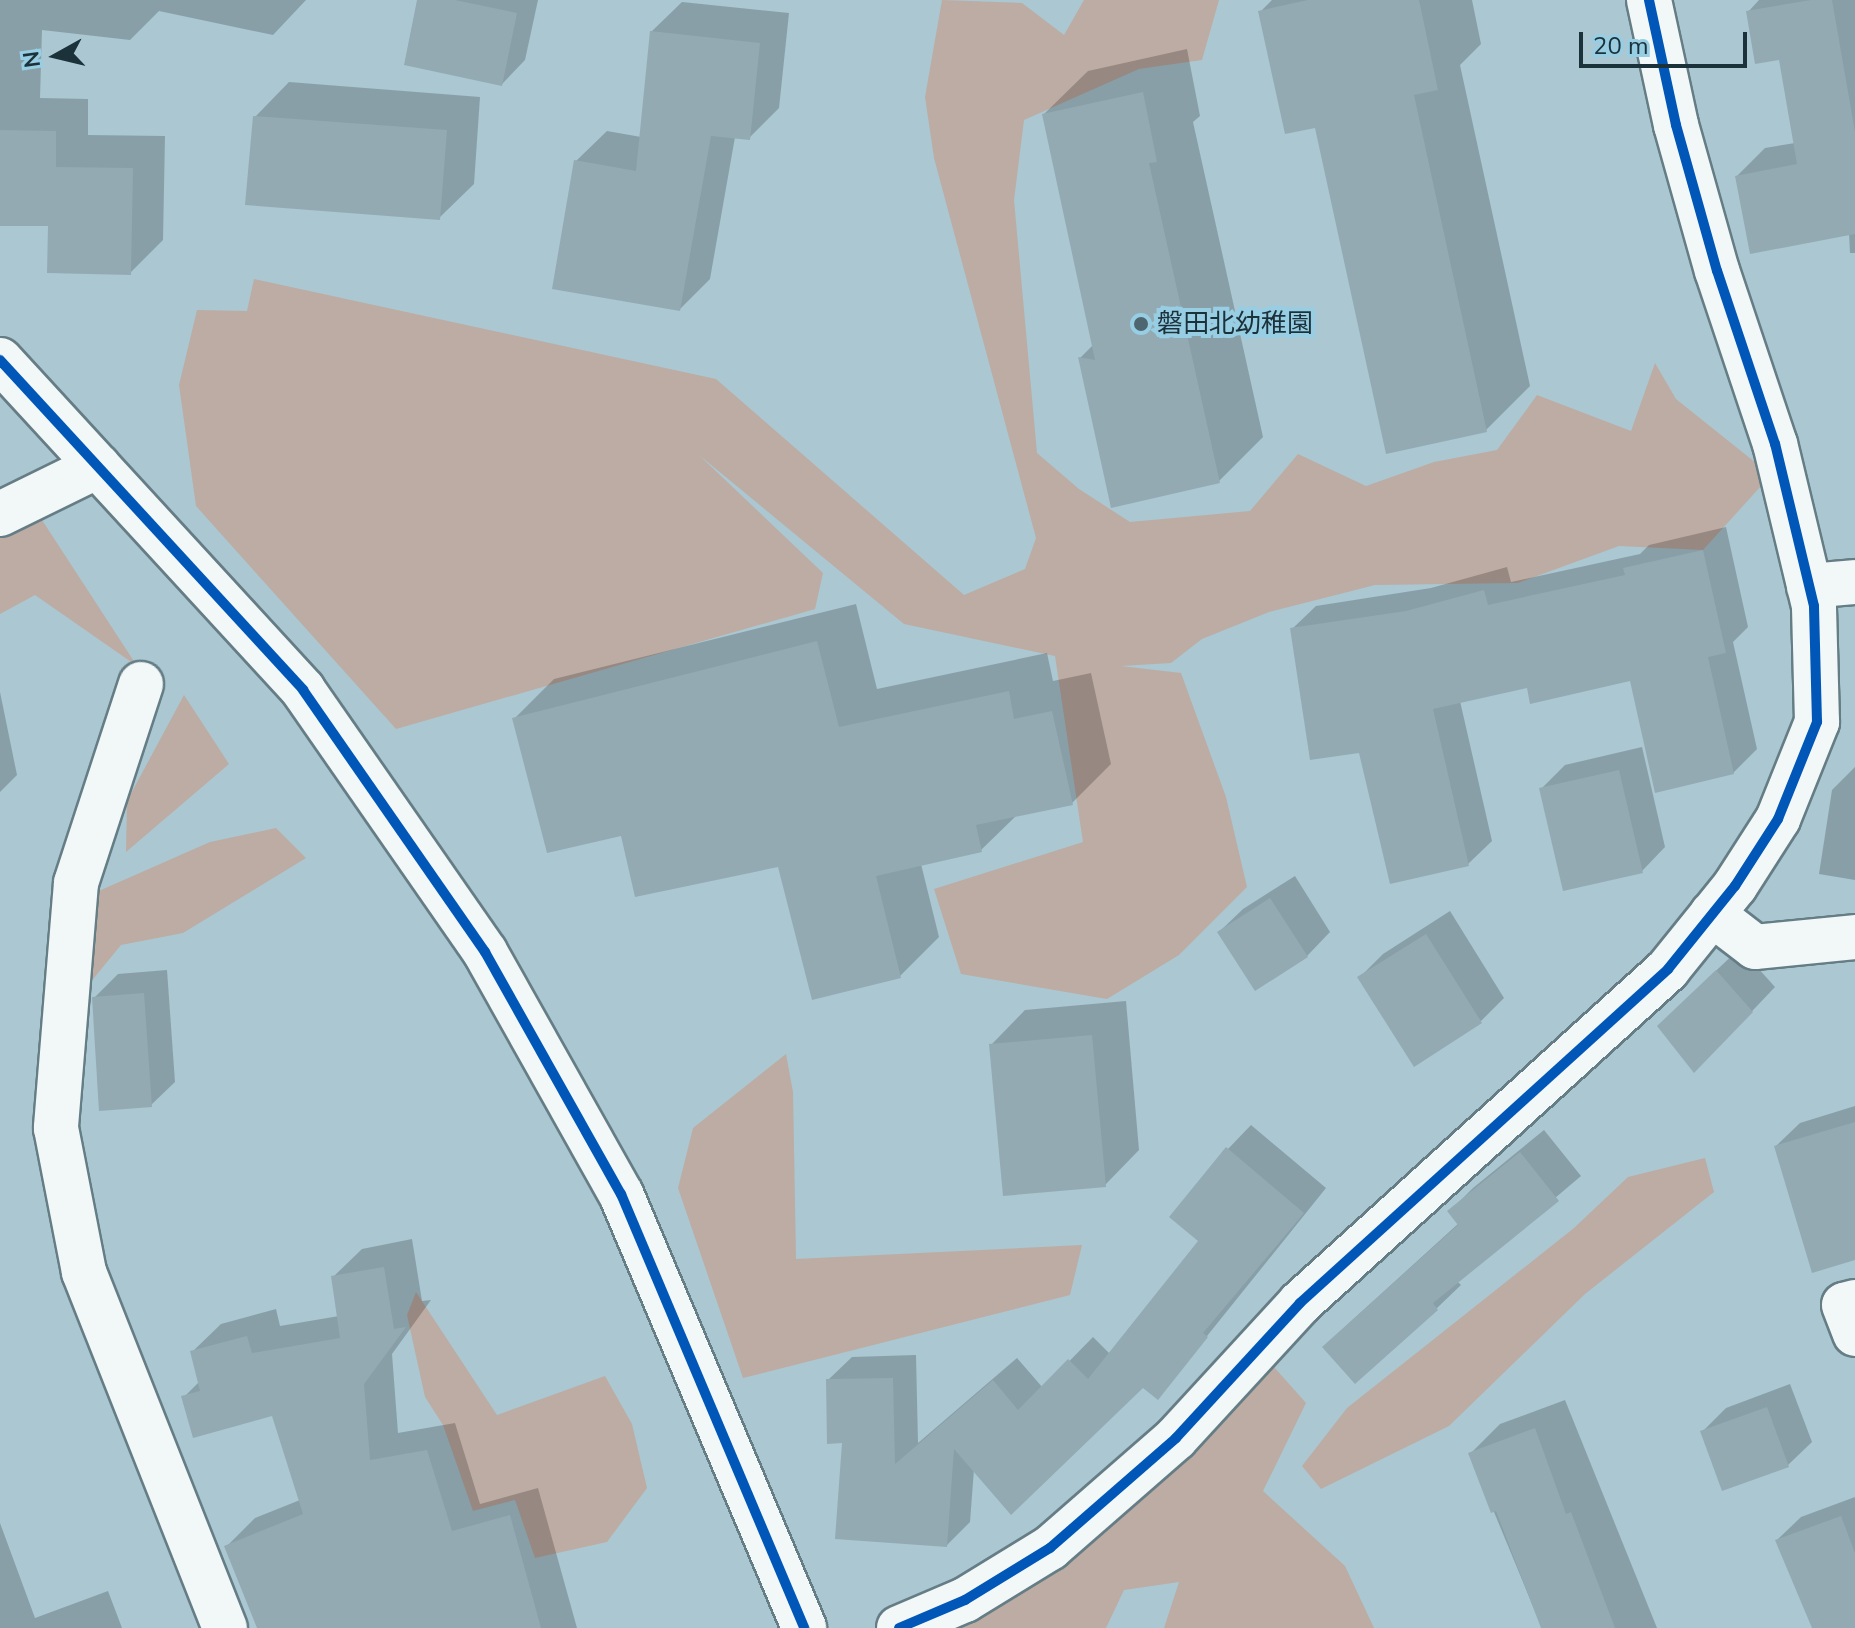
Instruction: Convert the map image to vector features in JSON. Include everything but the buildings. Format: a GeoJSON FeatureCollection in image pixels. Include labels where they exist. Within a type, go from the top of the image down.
{"type":"FeatureCollection","features":[{"type":"Feature","properties":{"kind":"street"},"geometry":{"type":"LineString","coordinates":[[899,1628],[965,1600],[1050,1548],[1176,1438],[1300,1303],[1668,969],[1712,914],[1778,819],[1817,722],[1809,586],[1775,444],[1676,125],[1649,0]]}},
{"type":"Feature","properties":{"kind":"street"},"geometry":{"type":"LineString","coordinates":[[0,360],[303,690],[485,952],[621,1194],[804,1628]]}},
{"type":"Feature","properties":{"kind":"street"},"geometry":{"type":"LineString","coordinates":[[0,514],[98,466]]}},
{"type":"Feature","properties":{"kind":"street"},"geometry":{"type":"LineString","coordinates":[[1809,586],[1855,582]]}},
{"type":"Feature","properties":{"kind":"street"},"geometry":{"type":"LineString","coordinates":[[141,684],[76,883],[56,1128],[84,1272],[225,1628]]}},
{"type":"Feature","properties":{"kind":"street"},"geometry":{"type":"LineString","coordinates":[[1712,914],[1755,947],[1855,937]]}},
{"type":"Feature","properties":{"kind":"street"},"geometry":{"type":"LineString","coordinates":[[1855,1302],[1844,1305],[1855,1334]]}},
{"type":"Feature","properties":{"kind":"shaded area"},"geometry":{"type":"Polygon","coordinates":[[[942,0],[1022,3],[1064,35],[1084,0],[1219,0],[1202,60],[1139,69],[1024,120],[1014,200],[1037,453],[1079,489],[1130,522],[1250,511],[1298,454],[1366,486],[1434,462],[1497,450],[1537,395],[1631,431],[1655,363],[1676,399],[1771,475],[1703,550],[1619,546],[1518,583],[1375,585],[1269,612],[1202,639],[1171,663],[1121,666],[1181,673],[1226,797],[1247,887],[1179,955],[1107,999],[961,974],[934,889],[1083,842],[1055,656],[904,624],[699,455],[823,573],[815,609],[396,729],[196,506],[179,385],[197,310],[247,311],[254,279],[716,379],[964,595],[1025,569],[1036,538],[934,158],[925,97],[942,0]]]}},
{"type":"Feature","properties":{"kind":"shaded area"},"geometry":{"type":"Polygon","coordinates":[[[42,520],[137,666],[35,595],[0,614],[0,528],[42,520]]]}},
{"type":"Feature","properties":{"kind":"shaded area"},"geometry":{"type":"Polygon","coordinates":[[[184,695],[229,764],[126,852],[127,801],[184,695]]]}},
{"type":"Feature","properties":{"kind":"shaded area"},"geometry":{"type":"Polygon","coordinates":[[[276,828],[306,858],[183,933],[121,945],[89,984],[92,894],[210,842],[276,828]]]}},
{"type":"Feature","properties":{"kind":"shaded area"},"geometry":{"type":"Polygon","coordinates":[[[786,1054],[793,1092],[796,1259],[1082,1245],[1070,1295],[743,1378],[678,1188],[693,1128],[786,1054]]]}},
{"type":"Feature","properties":{"kind":"shaded area"},"geometry":{"type":"Polygon","coordinates":[[[1705,1158],[1714,1192],[1585,1294],[1449,1426],[1321,1489],[1302,1466],[1347,1408],[1574,1228],[1628,1177],[1705,1158]]]}},
{"type":"Feature","properties":{"kind":"shaded area"},"geometry":{"type":"Polygon","coordinates":[[[416,1292],[497,1415],[605,1376],[632,1424],[647,1488],[607,1542],[535,1558],[515,1500],[473,1511],[443,1425],[425,1397],[407,1315],[416,1292]]]}},
{"type":"Feature","properties":{"kind":"shaded area"},"geometry":{"type":"Polygon","coordinates":[[[1258,1349],[1306,1403],[1263,1491],[1345,1566],[1374,1628],[1164,1628],[1179,1582],[1124,1590],[1106,1628],[898,1628],[1178,1461],[1258,1349]]]}},
{"type":"Feature","properties":{"kind":"cycle path"},"geometry":{"type":"LineString","coordinates":[[899,1628],[965,1600],[1050,1548],[1176,1438],[1300,1303],[1668,969],[1735,886],[1778,819],[1817,722],[1814,606],[1775,444],[1717,271],[1676,125],[1649,0]]}},
{"type":"Feature","properties":{"kind":"cycle path"},"geometry":{"type":"LineString","coordinates":[[0,360],[303,690],[485,952],[621,1194],[804,1628]]}},
{"type":"Feature","properties":{"kind":"place","name":"磐田北幼稚園"},"geometry":{"type":"Point","coordinates":[1141,324]}}]}
